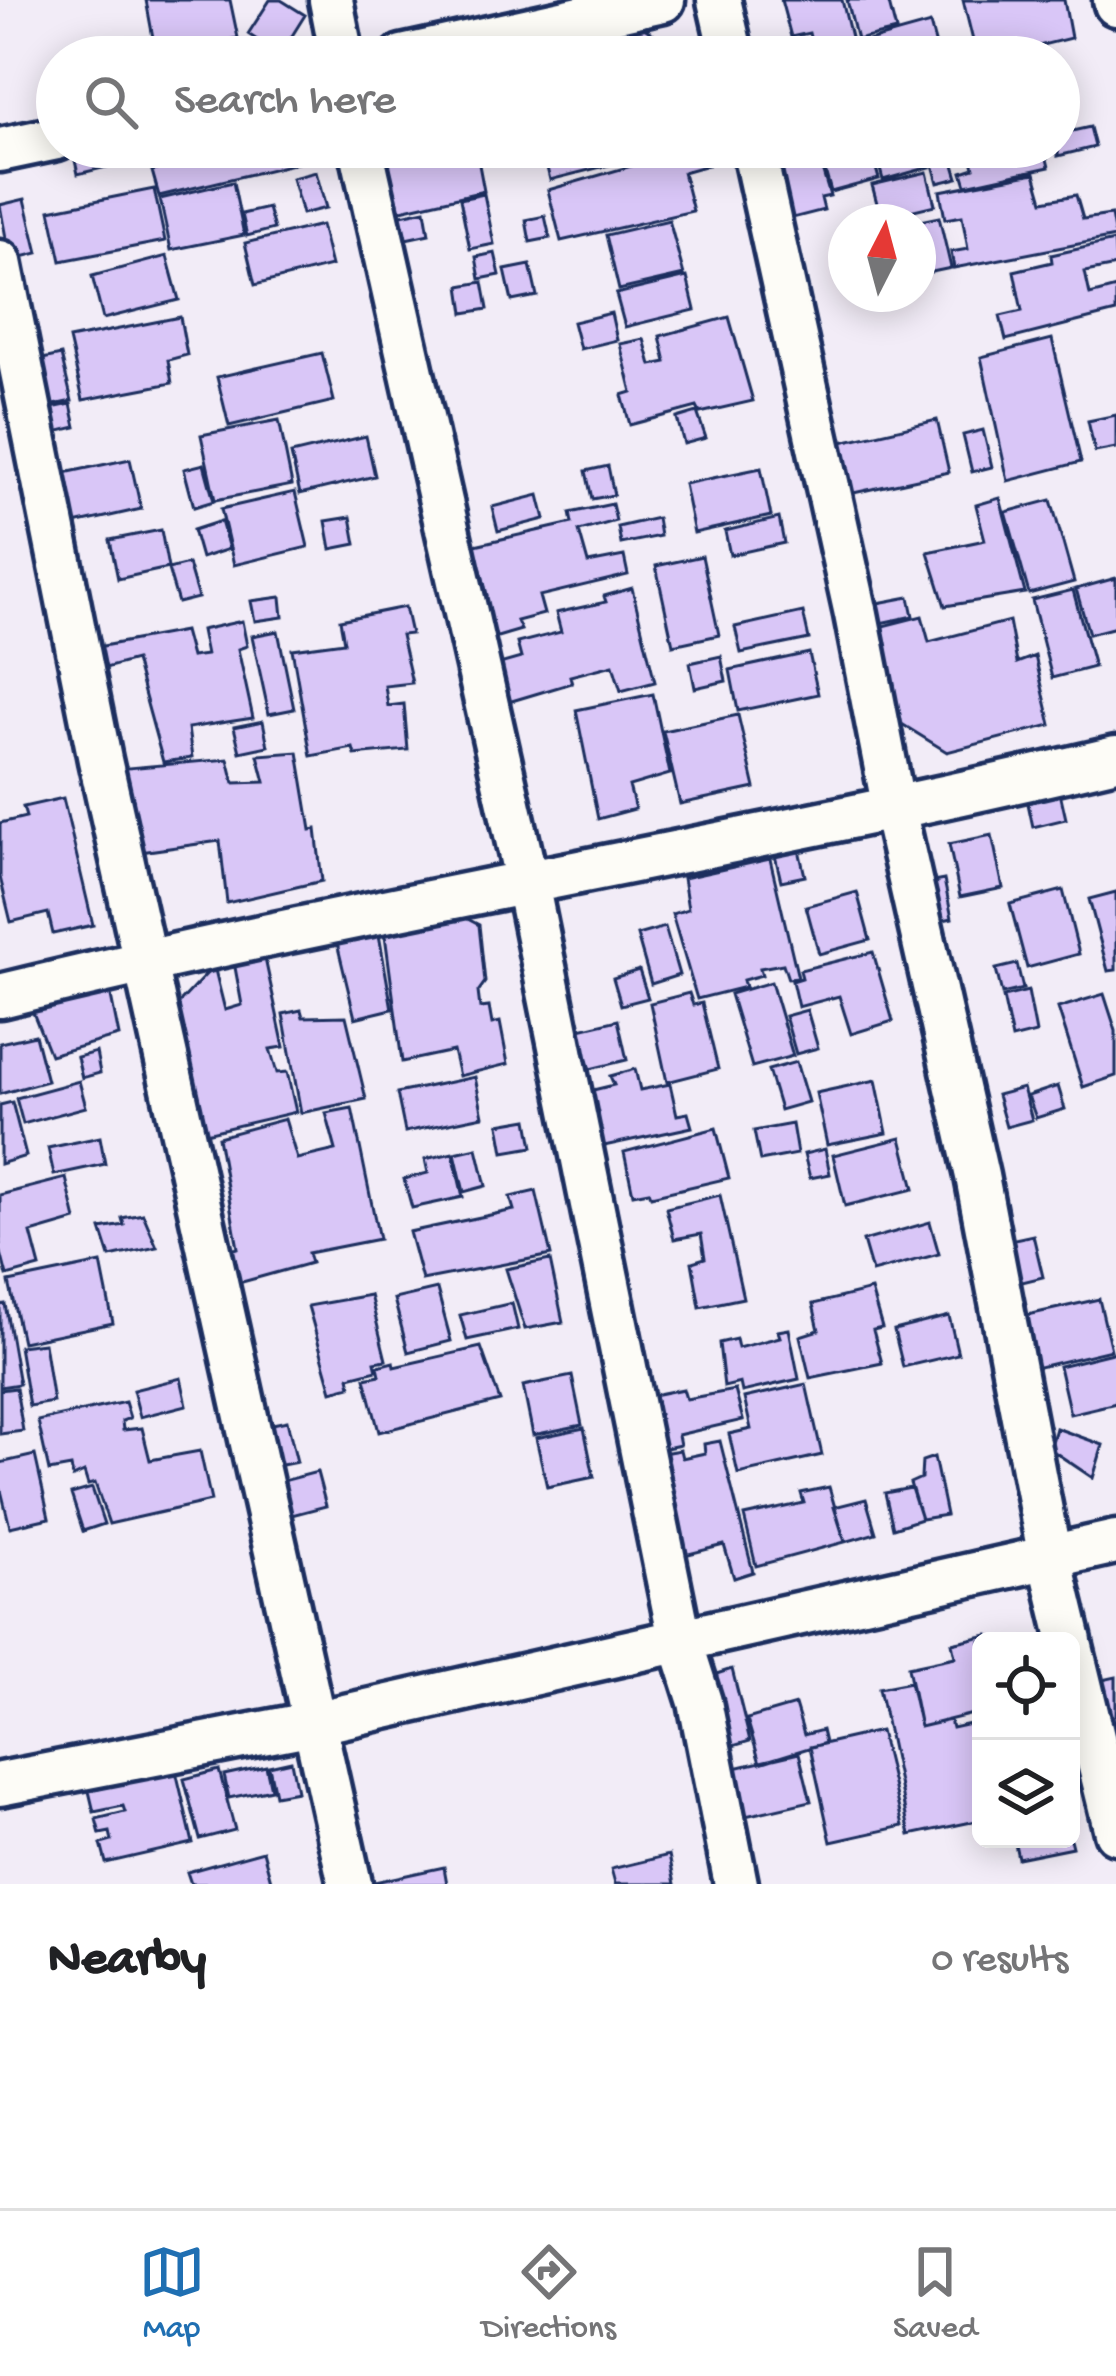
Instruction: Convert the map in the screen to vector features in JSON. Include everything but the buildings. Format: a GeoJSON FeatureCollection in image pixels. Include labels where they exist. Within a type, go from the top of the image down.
{"type":"FeatureCollection","features":[{"type":"Feature","properties":{"kind":"street"},"geometry":{"type":"LineString","coordinates":[[331,0],[338,36]]}},
{"type":"Feature","properties":{"kind":"street"},"geometry":{"type":"LineString","coordinates":[[498,36],[663,0]]}},
{"type":"Feature","properties":{"kind":"street"},"geometry":{"type":"LineString","coordinates":[[719,0],[727,36]]}},
{"type":"Feature","properties":{"kind":"street"},"geometry":{"type":"LineString","coordinates":[[0,150],[36,142]]}},
{"type":"Feature","properties":{"kind":"street"},"geometry":{"type":"LineString","coordinates":[[366,168],[526,884],[680,1639],[700,1702],[736,1884]]}},
{"type":"Feature","properties":{"kind":"street"},"geometry":{"type":"LineString","coordinates":[[757,168],[977,1176],[1067,1632]]}},
{"type":"Feature","properties":{"kind":"street"},"geometry":{"type":"LineString","coordinates":[[0,262],[100,760],[350,1884]]}},
{"type":"Feature","properties":{"kind":"street"},"geometry":{"type":"LineString","coordinates":[[0,996],[145,960],[894,809],[1116,758]]}},
{"type":"Feature","properties":{"kind":"street"},"geometry":{"type":"LineString","coordinates":[[0,1784],[314,1724],[1116,1542]]}},
{"type":"Feature","properties":{"kind":"street"},"geometry":{"type":"LineString","coordinates":[[1080,1685],[1116,1832]]}}]}
